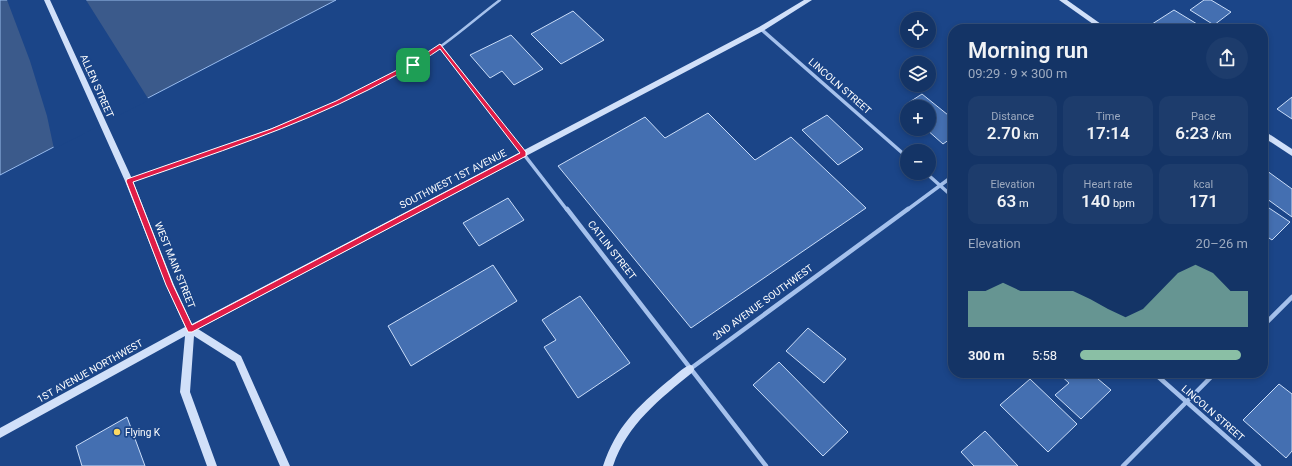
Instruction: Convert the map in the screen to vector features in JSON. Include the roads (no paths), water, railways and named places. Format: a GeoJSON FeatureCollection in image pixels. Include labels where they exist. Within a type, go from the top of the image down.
{"type":"FeatureCollection","features":[{"type":"Feature","properties":{"kind":"main road","name":"ALLEN STREET"},"geometry":{"type":"LineString","coordinates":[[47,0],[129,181]]}},
{"type":"Feature","properties":{"kind":"main road","name":"SOUTHWEST 1ST AVENUE"},"geometry":{"type":"LineString","coordinates":[[190,329],[761,29],[809,0]]}},
{"type":"Feature","properties":{"kind":"main road"},"geometry":{"type":"LineString","coordinates":[[1062,0],[1098,24]]}},
{"type":"Feature","properties":{"kind":"main road"},"geometry":{"type":"LineString","coordinates":[[1268,136],[1292,152]]}},
{"type":"Feature","properties":{"kind":"main road","name":"WEST MAIN STREET"},"geometry":{"type":"LineString","coordinates":[[129,181],[170,285],[190,329]]}},
{"type":"Feature","properties":{"kind":"main road"},"geometry":{"type":"LineString","coordinates":[[212,466],[185,392],[190,329],[238,359],[285,466]]}},
{"type":"Feature","properties":{"kind":"main road","name":"1ST AVENUE NORTHWEST"},"geometry":{"type":"LineString","coordinates":[[0,433],[190,329]]}},
{"type":"Feature","properties":{"kind":"main road","name":"2ND AVENUE SOUTHWEST"},"geometry":{"type":"LineString","coordinates":[[608,466],[610,456],[629,425],[661,392],[690,369]]}},
{"type":"Feature","properties":{"kind":"street","name":"LINCOLN STREET"},"geometry":{"type":"LineString","coordinates":[[761,29],[900,151]]}},
{"type":"Feature","properties":{"kind":"street","name":"CATLIN STREET"},"geometry":{"type":"LineString","coordinates":[[440,46],[766,466]]}},
{"type":"Feature","properties":{"kind":"street","name":"2ND AVENUE SOUTHWEST"},"geometry":{"type":"LineString","coordinates":[[690,369],[948,179]]}},
{"type":"Feature","properties":{"kind":"street"},"geometry":{"type":"LineString","coordinates":[[934,180],[948,192]]}},
{"type":"Feature","properties":{"kind":"street"},"geometry":{"type":"LineString","coordinates":[[1268,321],[1292,297]]}},
{"type":"Feature","properties":{"kind":"street","name":"LINCOLN STREET"},"geometry":{"type":"LineString","coordinates":[[1160,378],[1260,466]]}},
{"type":"Feature","properties":{"kind":"street"},"geometry":{"type":"LineString","coordinates":[[1123,466],[1210,378]]}},
{"type":"Feature","properties":{"kind":"lane"},"geometry":{"type":"LineString","coordinates":[[129,181],[273,130],[338,102],[413,65],[500,0]]}},
{"type":"Feature","properties":{"kind":"water"},"geometry":{"type":"Polygon","coordinates":[[[0,0],[336,0],[0,175],[0,0]]]}},
{"type":"Feature","properties":{"kind":"place","name":"Flying K"},"geometry":{"type":"Point","coordinates":[117,432]}}]}
